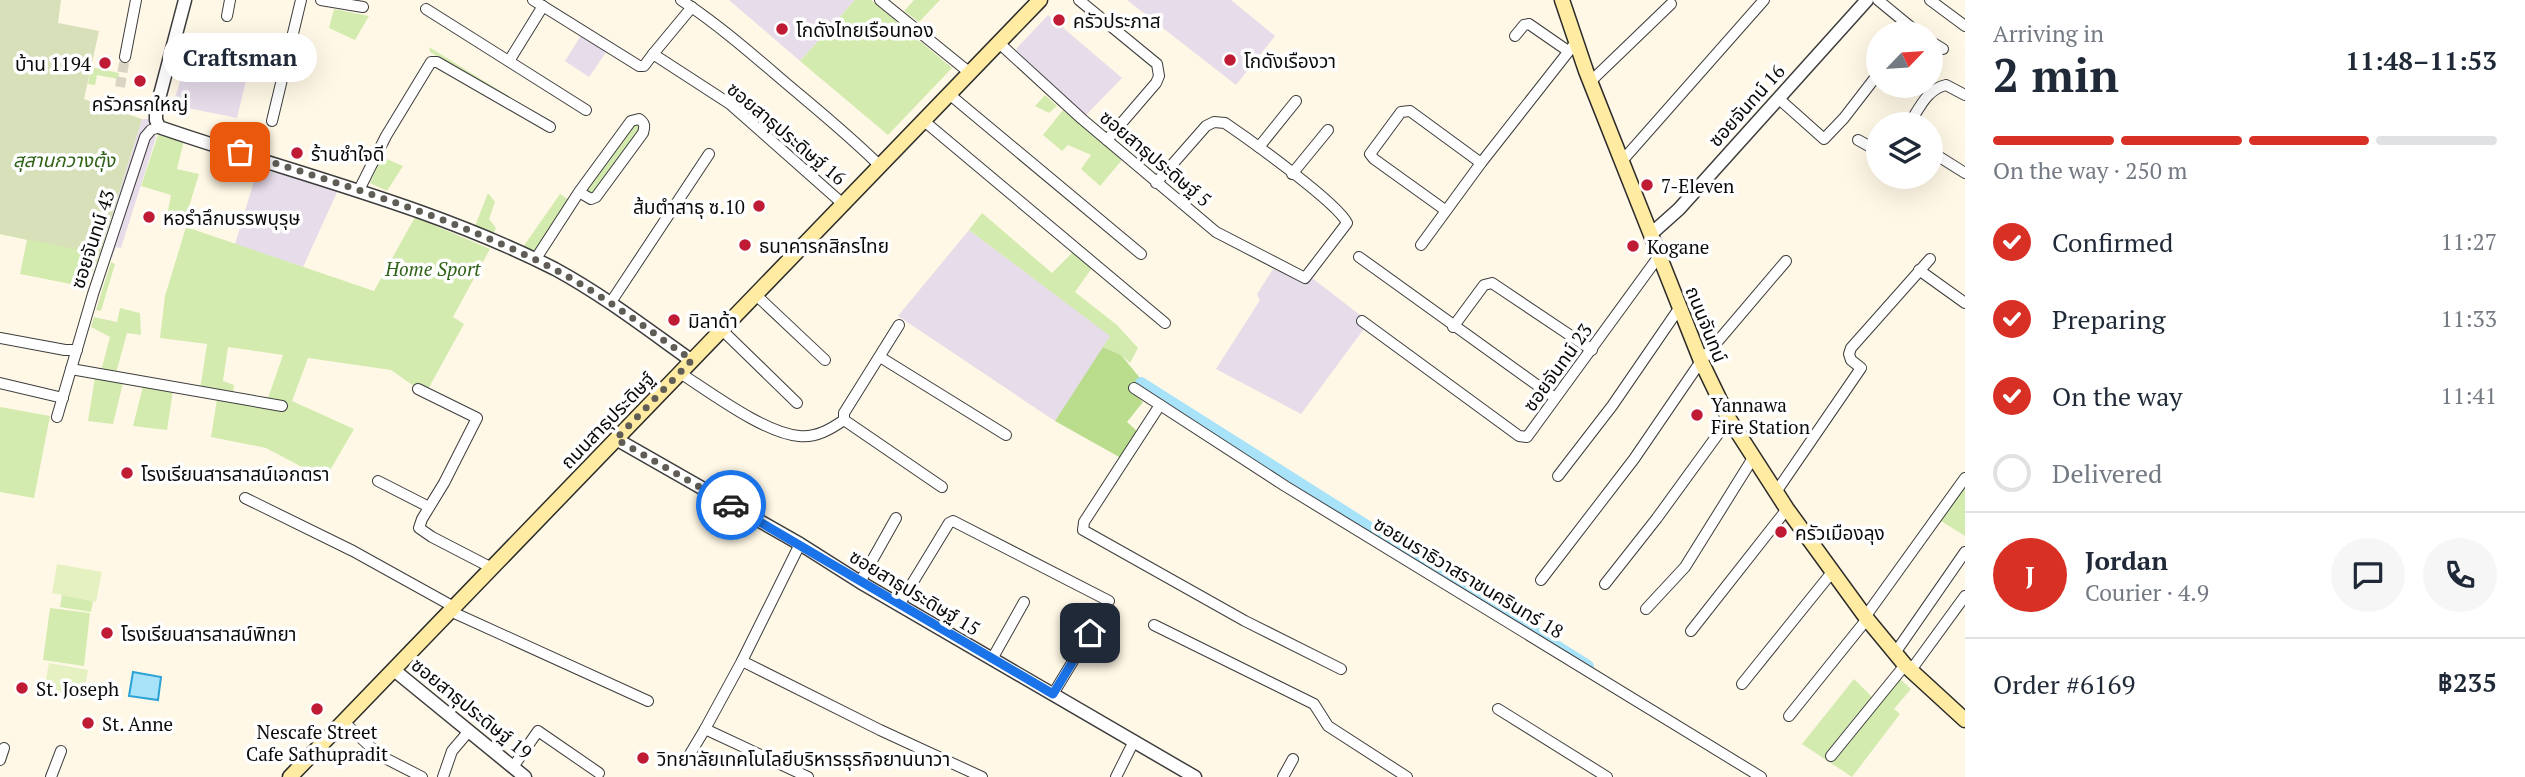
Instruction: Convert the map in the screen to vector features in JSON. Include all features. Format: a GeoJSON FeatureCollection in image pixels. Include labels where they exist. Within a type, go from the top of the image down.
{"type":"FeatureCollection","features":[{"type":"Feature","properties":{"kind":"main road","name":"ถนนสาธุประดิษฐ์"},"geometry":{"type":"LineString","coordinates":[[290,777],[1040,0]]}},
{"type":"Feature","properties":{"kind":"main road","name":"ถนนจันทน์"},"geometry":{"type":"LineString","coordinates":[[1562,0],[1572,46],[1590,82],[1701,361],[1729,419],[1787,509],[1866,618],[1908,667],[1965,720]]}},
{"type":"Feature","properties":{"kind":"street"},"geometry":{"type":"LineString","coordinates":[[125,57],[136,0]]}},
{"type":"Feature","properties":{"kind":"street"},"geometry":{"type":"LineString","coordinates":[[185,0],[156,110],[159,127],[359,190],[440,219],[535,260],[611,302],[692,360]]}},
{"type":"Feature","properties":{"kind":"street"},"geometry":{"type":"LineString","coordinates":[[227,16],[230,0]]}},
{"type":"Feature","properties":{"kind":"street"},"geometry":{"type":"LineString","coordinates":[[272,121],[301,0]]}},
{"type":"Feature","properties":{"kind":"street"},"geometry":{"type":"LineString","coordinates":[[321,0],[363,7]]}},
{"type":"Feature","properties":{"kind":"street"},"geometry":{"type":"LineString","coordinates":[[533,0],[639,66],[644,66],[692,7]]}},
{"type":"Feature","properties":{"kind":"street"},"geometry":{"type":"LineString","coordinates":[[681,0],[766,66],[849,136],[880,166]]}},
{"type":"Feature","properties":{"kind":"street"},"geometry":{"type":"LineString","coordinates":[[880,0],[970,72]]}},
{"type":"Feature","properties":{"kind":"street"},"geometry":{"type":"LineString","coordinates":[[1079,0],[1157,64],[1159,69],[1156,83],[1107,140]]}},
{"type":"Feature","properties":{"kind":"street"},"geometry":{"type":"LineString","coordinates":[[1622,161],[1764,0]]}},
{"type":"Feature","properties":{"kind":"street","name":"ซอยจันทน์ 16"},"geometry":{"type":"LineString","coordinates":[[1651,234],[1679,209],[1867,0]]}},
{"type":"Feature","properties":{"kind":"street"},"geometry":{"type":"LineString","coordinates":[[1878,0],[1903,21]]}},
{"type":"Feature","properties":{"kind":"street"},"geometry":{"type":"LineString","coordinates":[[1930,0],[1965,26]]}},
{"type":"Feature","properties":{"kind":"street"},"geometry":{"type":"LineString","coordinates":[[1590,82],[1671,4]]}},
{"type":"Feature","properties":{"kind":"street"},"geometry":{"type":"LineString","coordinates":[[509,61],[543,6]]}},
{"type":"Feature","properties":{"kind":"street"},"geometry":{"type":"LineString","coordinates":[[426,9],[586,110]]}},
{"type":"Feature","properties":{"kind":"street"},"geometry":{"type":"LineString","coordinates":[[1421,245],[1572,46],[1529,24],[1524,25],[1515,36]]}},
{"type":"Feature","properties":{"kind":"street","name":"ซอยสาธุประดิษฐ์ 5"},"geometry":{"type":"LineString","coordinates":[[999,43],[1156,183],[1224,237],[1305,278],[1347,223],[1325,200],[1292,174]]}},
{"type":"Feature","properties":{"kind":"street","name":"ซอยสาธุประดิษฐ์ 16"},"geometry":{"type":"LineString","coordinates":[[653,54],[730,104],[843,204]]}},
{"type":"Feature","properties":{"kind":"street"},"geometry":{"type":"LineString","coordinates":[[359,190],[386,136],[431,61],[550,127]]}},
{"type":"Feature","properties":{"kind":"street"},"geometry":{"type":"LineString","coordinates":[[1917,112],[1931,91],[1938,87],[1946,85],[1965,96]]}},
{"type":"Feature","properties":{"kind":"street"},"geometry":{"type":"LineString","coordinates":[[1778,98],[1824,139],[1866,90]]}},
{"type":"Feature","properties":{"kind":"street"},"geometry":{"type":"LineString","coordinates":[[949,94],[1141,254]]}},
{"type":"Feature","properties":{"kind":"street"},"geometry":{"type":"LineString","coordinates":[[1259,147],[1296,101]]}},
{"type":"Feature","properties":{"kind":"street"},"geometry":{"type":"LineString","coordinates":[[1445,210],[1370,154],[1384,133],[1401,112],[1410,111],[1481,163]]}},
{"type":"Feature","properties":{"kind":"street"},"geometry":{"type":"LineString","coordinates":[[535,260],[579,192],[631,121],[639,118],[645,127],[643,133],[599,193],[591,199],[579,192]]}},
{"type":"Feature","properties":{"kind":"street"},"geometry":{"type":"LineString","coordinates":[[924,121],[1164,323]]}},
{"type":"Feature","properties":{"kind":"street"},"geometry":{"type":"LineString","coordinates":[[1156,183],[1210,123],[1224,123],[1292,174],[1328,130]]}},
{"type":"Feature","properties":{"kind":"street","name":"ซอยจันทน์ 43"},"geometry":{"type":"LineString","coordinates":[[57,417],[145,137],[151,130],[159,127]]}},
{"type":"Feature","properties":{"kind":"street"},"geometry":{"type":"LineString","coordinates":[[1858,141],[1866,145]]}},
{"type":"Feature","properties":{"kind":"street"},"geometry":{"type":"LineString","coordinates":[[611,302],[709,154]]}},
{"type":"Feature","properties":{"kind":"street"},"geometry":{"type":"LineString","coordinates":[[1943,159],[1965,173]]}},
{"type":"Feature","properties":{"kind":"street","name":"ซอยจันทน์ 23"},"geometry":{"type":"LineString","coordinates":[[1362,321],[1523,437],[1530,434],[1659,256]]}},
{"type":"Feature","properties":{"kind":"street"},"geometry":{"type":"LineString","coordinates":[[1359,257],[1555,398]]}},
{"type":"Feature","properties":{"kind":"street"},"geometry":{"type":"LineString","coordinates":[[1776,492],[1861,368],[1851,360],[1851,348],[1930,259]]}},
{"type":"Feature","properties":{"kind":"street"},"geometry":{"type":"LineString","coordinates":[[1541,580],[1634,459],[1701,361],[1786,261]]}},
{"type":"Feature","properties":{"kind":"street"},"geometry":{"type":"LineString","coordinates":[[1919,270],[1965,303]]}},
{"type":"Feature","properties":{"kind":"street"},"geometry":{"type":"LineString","coordinates":[[1453,327],[1484,285],[1492,283],[1592,350]]}},
{"type":"Feature","properties":{"kind":"street"},"geometry":{"type":"LineString","coordinates":[[756,295],[825,360]]}},
{"type":"Feature","properties":{"kind":"street"},"geometry":{"type":"LineString","coordinates":[[1558,477],[1612,407],[1679,307]]}},
{"type":"Feature","properties":{"kind":"street"},"geometry":{"type":"LineString","coordinates":[[844,420],[844,413],[899,325]]}},
{"type":"Feature","properties":{"kind":"street"},"geometry":{"type":"LineString","coordinates":[[722,330],[797,403]]}},
{"type":"Feature","properties":{"kind":"street"},"geometry":{"type":"LineString","coordinates":[[0,338],[76,350]]}},
{"type":"Feature","properties":{"kind":"street"},"geometry":{"type":"LineString","coordinates":[[880,357],[1006,435]]}},
{"type":"Feature","properties":{"kind":"street"},"geometry":{"type":"LineString","coordinates":[[71,369],[282,406]]}},
{"type":"Feature","properties":{"kind":"street"},"geometry":{"type":"LineString","coordinates":[[680,373],[761,424],[798,436],[812,436],[833,428],[844,420]]}},
{"type":"Feature","properties":{"kind":"street"},"geometry":{"type":"LineString","coordinates":[[0,383],[62,398]]}},
{"type":"Feature","properties":{"kind":"street","name":"ซอยนราธิวาสราชนครินทร์ 18"},"geometry":{"type":"LineString","coordinates":[[1134,388],[1285,486],[1761,777]]}},
{"type":"Feature","properties":{"kind":"street"},"geometry":{"type":"LineString","coordinates":[[418,389],[477,418],[419,528],[492,568]]}},
{"type":"Feature","properties":{"kind":"street"},"geometry":{"type":"LineString","coordinates":[[1160,405],[1084,522],[1083,530],[1245,621],[1341,669]]}},
{"type":"Feature","properties":{"kind":"street"},"geometry":{"type":"LineString","coordinates":[[1605,584],[1729,419]]}},
{"type":"Feature","properties":{"kind":"street"},"geometry":{"type":"LineString","coordinates":[[844,420],[942,487]]}},
{"type":"Feature","properties":{"kind":"street","name":"ซอยสาธุประดิษฐ์ 15"},"geometry":{"type":"LineString","coordinates":[[616,439],[1195,777]]}},
{"type":"Feature","properties":{"kind":"street"},"geometry":{"type":"LineString","coordinates":[[1646,609],[1685,567],[1753,458]]}},
{"type":"Feature","properties":{"kind":"street"},"geometry":{"type":"LineString","coordinates":[[1789,716],[1866,618],[1965,478]]}},
{"type":"Feature","properties":{"kind":"street"},"geometry":{"type":"LineString","coordinates":[[378,481],[429,507]]}},
{"type":"Feature","properties":{"kind":"street"},"geometry":{"type":"LineString","coordinates":[[245,498],[353,551],[452,609],[648,701]]}},
{"type":"Feature","properties":{"kind":"street"},"geometry":{"type":"LineString","coordinates":[[1691,631],[1787,509]]}},
{"type":"Feature","properties":{"kind":"street"},"geometry":{"type":"LineString","coordinates":[[860,582],[896,518]]}},
{"type":"Feature","properties":{"kind":"street"},"geometry":{"type":"LineString","coordinates":[[899,605],[949,523],[953,521],[1109,601]]}},
{"type":"Feature","properties":{"kind":"street"},"geometry":{"type":"LineString","coordinates":[[690,754],[742,660],[800,544]]}},
{"type":"Feature","properties":{"kind":"street"},"geometry":{"type":"LineString","coordinates":[[1895,653],[1965,552]]}},
{"type":"Feature","properties":{"kind":"street"},"geometry":{"type":"LineString","coordinates":[[1742,684],[1833,571]]}},
{"type":"Feature","properties":{"kind":"street"},"geometry":{"type":"LineString","coordinates":[[1831,756],[1965,596]]}},
{"type":"Feature","properties":{"kind":"street"},"geometry":{"type":"LineString","coordinates":[[992,659],[1024,602]]}},
{"type":"Feature","properties":{"kind":"street"},"geometry":{"type":"LineString","coordinates":[[1154,625],[1314,704],[1328,726],[1407,777]]}},
{"type":"Feature","properties":{"kind":"street"},"geometry":{"type":"LineString","coordinates":[[1053,694],[1090,633]]}},
{"type":"Feature","properties":{"kind":"street"},"geometry":{"type":"LineString","coordinates":[[742,660],[880,730],[982,777]]}},
{"type":"Feature","properties":{"kind":"street","name":"ซอยสาธุประดิษฐ์ 19"},"geometry":{"type":"LineString","coordinates":[[394,670],[525,777]]}},
{"type":"Feature","properties":{"kind":"street"},"geometry":{"type":"LineString","coordinates":[[1498,709],[1607,777]]}},
{"type":"Feature","properties":{"kind":"street"},"geometry":{"type":"LineString","coordinates":[[343,721],[379,755],[422,777]]}},
{"type":"Feature","properties":{"kind":"street"},"geometry":{"type":"LineString","coordinates":[[705,729],[808,777]]}},
{"type":"Feature","properties":{"kind":"street"},"geometry":{"type":"LineString","coordinates":[[443,777],[452,751],[469,731]]}},
{"type":"Feature","properties":{"kind":"street"},"geometry":{"type":"LineString","coordinates":[[513,767],[538,731],[599,773]]}},
{"type":"Feature","properties":{"kind":"street"},"geometry":{"type":"LineString","coordinates":[[1116,777],[1134,741]]}},
{"type":"Feature","properties":{"kind":"street"},"geometry":{"type":"LineString","coordinates":[[0,760],[4,748]]}},
{"type":"Feature","properties":{"kind":"street"},"geometry":{"type":"LineString","coordinates":[[51,777],[61,751]]}},
{"type":"Feature","properties":{"kind":"street"},"geometry":{"type":"LineString","coordinates":[[1283,777],[1293,759]]}},
{"type":"Feature","properties":{"kind":"shaded area"},"geometry":{"type":"Polygon","coordinates":[[[729,0],[855,0],[800,61],[729,0]]]}},
{"type":"Feature","properties":{"kind":"shaded area","name":"โกดังเรืองวา"},"geometry":{"type":"Polygon","coordinates":[[[1127,0],[1231,0],[1275,36],[1236,85],[1127,0]]]}},
{"type":"Feature","properties":{"kind":"shaded area"},"geometry":{"type":"Polygon","coordinates":[[[1048,15],[1122,78],[1085,116],[1016,54],[1017,48],[1048,15]]]}},
{"type":"Feature","properties":{"kind":"shaded area"},"geometry":{"type":"Polygon","coordinates":[[[582,34],[607,51],[589,77],[565,61],[582,34]]]}},
{"type":"Feature","properties":{"kind":"shaded area"},"geometry":{"type":"Polygon","coordinates":[[[191,45],[251,60],[237,118],[173,105],[191,45]]]}},
{"type":"Feature","properties":{"kind":"shaded area"},"geometry":{"type":"Polygon","coordinates":[[[142,119],[149,119],[156,137],[121,248],[116,247],[112,258],[100,254],[142,119]]]}},
{"type":"Feature","properties":{"kind":"shaded area"},"geometry":{"type":"Polygon","coordinates":[[[258,168],[338,190],[303,267],[235,244],[258,168]]]}},
{"type":"Feature","properties":{"kind":"shaded area"},"geometry":{"type":"Polygon","coordinates":[[[969,230],[1111,336],[1055,421],[898,316],[969,230]]]}},
{"type":"Feature","properties":{"kind":"shaded area"},"geometry":{"type":"Polygon","coordinates":[[[1273,269],[1304,282],[1312,278],[1369,322],[1301,414],[1216,369],[1260,300],[1257,294],[1273,269]]]}},
{"type":"Feature","properties":{"kind":"green space","name":"สุสานกวางตุ้ง"},"geometry":{"type":"Polygon","coordinates":[[[0,0],[61,0],[58,23],[99,31],[84,99],[142,119],[100,254],[0,234],[0,0]]]}},
{"type":"Feature","properties":{"kind":"green space"},"geometry":{"type":"Polygon","coordinates":[[[855,0],[871,0],[952,68],[888,135],[800,61],[855,0]]]}},
{"type":"Feature","properties":{"kind":"green space"},"geometry":{"type":"Polygon","coordinates":[[[914,0],[940,0],[919,22],[904,11],[914,0]]]}},
{"type":"Feature","properties":{"kind":"green space"},"geometry":{"type":"Polygon","coordinates":[[[334,9],[369,16],[355,40],[329,28],[334,9]]]}},
{"type":"Feature","properties":{"kind":"green space"},"geometry":{"type":"Polygon","coordinates":[[[429,47],[547,120],[522,108],[430,52],[429,47]]]}},
{"type":"Feature","properties":{"kind":"green space"},"geometry":{"type":"Polygon","coordinates":[[[91,67],[119,73],[118,79],[97,75],[95,85],[88,84],[91,67]]]}},
{"type":"Feature","properties":{"kind":"green space"},"geometry":{"type":"Polygon","coordinates":[[[1045,95],[1057,106],[1049,113],[1035,106],[1045,95]]]}},
{"type":"Feature","properties":{"kind":"green space"},"geometry":{"type":"Polygon","coordinates":[[[1063,110],[1122,160],[1100,186],[1081,169],[1091,155],[1068,145],[1062,151],[1043,135],[1063,110]]]}},
{"type":"Feature","properties":{"kind":"green space"},"geometry":{"type":"Polygon","coordinates":[[[635,122],[642,127],[594,193],[589,195],[587,189],[635,122]]]}},
{"type":"Feature","properties":{"kind":"green space"},"geometry":{"type":"Polygon","coordinates":[[[158,135],[184,141],[177,169],[199,174],[183,226],[166,221],[171,195],[141,186],[158,135]]]}},
{"type":"Feature","properties":{"kind":"green space"},"geometry":{"type":"Polygon","coordinates":[[[382,157],[403,166],[387,191],[370,183],[382,157]]]}},
{"type":"Feature","properties":{"kind":"green space"},"geometry":{"type":"Polygon","coordinates":[[[488,193],[495,202],[489,219],[496,228],[493,235],[475,226],[488,193]]]}},
{"type":"Feature","properties":{"kind":"green space"},"geometry":{"type":"Polygon","coordinates":[[[560,194],[569,200],[535,253],[523,247],[560,194]]]}},
{"type":"Feature","properties":{"kind":"green space"},"geometry":{"type":"Polygon","coordinates":[[[0,212],[100,254],[86,287],[20,274],[27,240],[0,234],[0,212]]]}},
{"type":"Feature","properties":{"kind":"green space"},"geometry":{"type":"Polygon","coordinates":[[[982,213],[1052,273],[1074,251],[1092,268],[1075,292],[1117,325],[1138,348],[1130,363],[1121,355],[1103,347],[1110,336],[969,230],[982,213]]]}},
{"type":"Feature","properties":{"kind":"green space","name":"Home Sport"},"geometry":{"type":"Polygon","coordinates":[[[415,217],[490,249],[453,317],[464,324],[427,391],[418,389],[391,370],[308,358],[292,401],[354,429],[325,479],[266,448],[211,437],[217,399],[286,410],[287,404],[267,401],[283,355],[228,347],[223,381],[234,385],[233,395],[200,390],[207,344],[160,338],[165,296],[186,227],[374,291],[415,217]]]}},
{"type":"Feature","properties":{"kind":"green space"},"geometry":{"type":"Polygon","coordinates":[[[111,262],[115,264],[101,311],[96,310],[111,262]]]}},
{"type":"Feature","properties":{"kind":"green space"},"geometry":{"type":"Polygon","coordinates":[[[120,308],[140,313],[141,335],[127,333],[116,373],[101,371],[110,337],[91,327],[94,317],[117,322],[120,308]]]}},
{"type":"Feature","properties":{"kind":"green space"},"geometry":{"type":"Polygon","coordinates":[[[1103,347],[1121,355],[1140,378],[1131,391],[1143,402],[1127,422],[1137,431],[1121,458],[1055,421],[1103,347]]]}},
{"type":"Feature","properties":{"kind":"green space"},"geometry":{"type":"Polygon","coordinates":[[[95,377],[123,383],[113,424],[88,421],[95,377]]]}},
{"type":"Feature","properties":{"kind":"green space"},"geometry":{"type":"Polygon","coordinates":[[[143,386],[173,391],[167,430],[133,426],[143,386]]]}},
{"type":"Feature","properties":{"kind":"green space"},"geometry":{"type":"Polygon","coordinates":[[[0,407],[50,416],[34,498],[0,492],[0,407]]]}},
{"type":"Feature","properties":{"kind":"green space"},"geometry":{"type":"Polygon","coordinates":[[[1965,486],[1965,536],[1941,521],[1965,486]]]}},
{"type":"Feature","properties":{"kind":"green space"},"geometry":{"type":"Polygon","coordinates":[[[57,564],[102,572],[96,602],[52,593],[57,564]]]}},
{"type":"Feature","properties":{"kind":"green space"},"geometry":{"type":"Polygon","coordinates":[[[62,595],[93,601],[91,612],[60,607],[62,595]]]}},
{"type":"Feature","properties":{"kind":"green space"},"geometry":{"type":"Polygon","coordinates":[[[50,608],[90,613],[84,666],[43,660],[50,608]]]}},
{"type":"Feature","properties":{"kind":"green space"},"geometry":{"type":"Polygon","coordinates":[[[49,663],[88,670],[83,697],[44,690],[49,663]]]}},
{"type":"Feature","properties":{"kind":"green space"},"geometry":{"type":"Polygon","coordinates":[[[1899,678],[1911,689],[1894,709],[1900,714],[1852,777],[1802,744],[1854,679],[1877,702],[1899,678]]]}},
{"type":"Feature","properties":{"kind":"water"},"geometry":{"type":"Polygon","coordinates":[[[133,672],[161,677],[158,700],[129,696],[133,672]]]}},
{"type":"Feature","properties":{"kind":"waterway"},"geometry":{"type":"LineString","coordinates":[[1141,383],[1588,666]]}},
{"type":"Feature","properties":{"kind":"tunnel"},"geometry":{"type":"LineString","coordinates":[[120,87],[125,57]]}},
{"type":"Feature","properties":{"kind":"way so far"},"geometry":{"type":"LineString","coordinates":[[240,152],[440,219],[533,259],[611,302],[692,360],[616,439],[731,505]]}},
{"type":"Feature","properties":{"kind":"place","name":"ครัวประภาส"},"geometry":{"type":"Point","coordinates":[1059,20]}},
{"type":"Feature","properties":{"kind":"place","name":"โกดังไทยเรือนทอง"},"geometry":{"type":"Point","coordinates":[782,29]}},
{"type":"Feature","properties":{"kind":"place","name":"โกดังเรืองวา"},"geometry":{"type":"Point","coordinates":[1230,60]}},
{"type":"Feature","properties":{"kind":"place","name":"บ้าน 1194"},"geometry":{"type":"Point","coordinates":[105,63]}},
{"type":"Feature","properties":{"kind":"place","name":"ครัวครกใหญ่"},"geometry":{"type":"Point","coordinates":[140,81]}},
{"type":"Feature","properties":{"kind":"place","name":"Craftsman"},"geometry":{"type":"Point","coordinates":[240,152]}},
{"type":"Feature","properties":{"kind":"place","name":"ร้านชำใจดี"},"geometry":{"type":"Point","coordinates":[297,153]}},
{"type":"Feature","properties":{"kind":"place","name":"7-Eleven"},"geometry":{"type":"Point","coordinates":[1647,185]}},
{"type":"Feature","properties":{"kind":"place","name":"ส้มตำสาธุ ซ.10"},"geometry":{"type":"Point","coordinates":[759,206]}},
{"type":"Feature","properties":{"kind":"place","name":"หอรำลึกบรรพบุรุษ"},"geometry":{"type":"Point","coordinates":[149,217]}},
{"type":"Feature","properties":{"kind":"place","name":"ธนาคารกสิกรไทย"},"geometry":{"type":"Point","coordinates":[745,245]}},
{"type":"Feature","properties":{"kind":"place","name":"Kogane"},"geometry":{"type":"Point","coordinates":[1633,246]}},
{"type":"Feature","properties":{"kind":"place","name":"มิลาด้า"},"geometry":{"type":"Point","coordinates":[674,320]}},
{"type":"Feature","properties":{"kind":"place","name":"Yannawa Fire Station"},"geometry":{"type":"Point","coordinates":[1697,415]}},
{"type":"Feature","properties":{"kind":"place","name":"โรงเรียนสารสาสน์เอกตรา"},"geometry":{"type":"Point","coordinates":[127,473]}},
{"type":"Feature","properties":{"kind":"place","name":"ครัวเมืองลุง"},"geometry":{"type":"Point","coordinates":[1781,532]}},
{"type":"Feature","properties":{"kind":"place","name":"โรงเรียนสารสาสน์พิทยา"},"geometry":{"type":"Point","coordinates":[107,633]}},
{"type":"Feature","properties":{"kind":"place","name":"St. Joseph"},"geometry":{"type":"Point","coordinates":[22,688]}},
{"type":"Feature","properties":{"kind":"place","name":"Nescafe Street Cafe Sathupradit"},"geometry":{"type":"Point","coordinates":[317,709]}},
{"type":"Feature","properties":{"kind":"place","name":"St. Anne"},"geometry":{"type":"Point","coordinates":[88,723]}},
{"type":"Feature","properties":{"kind":"place","name":"วิทยาลัยเทคโนโลยีบริหารธุรกิจยานนาวา"},"geometry":{"type":"Point","coordinates":[643,758]}},
{"type":"Feature","properties":{"kind":"route"},"geometry":{"type":"LineString","coordinates":[[731,505],[1053,694],[1090,633]]}}]}
